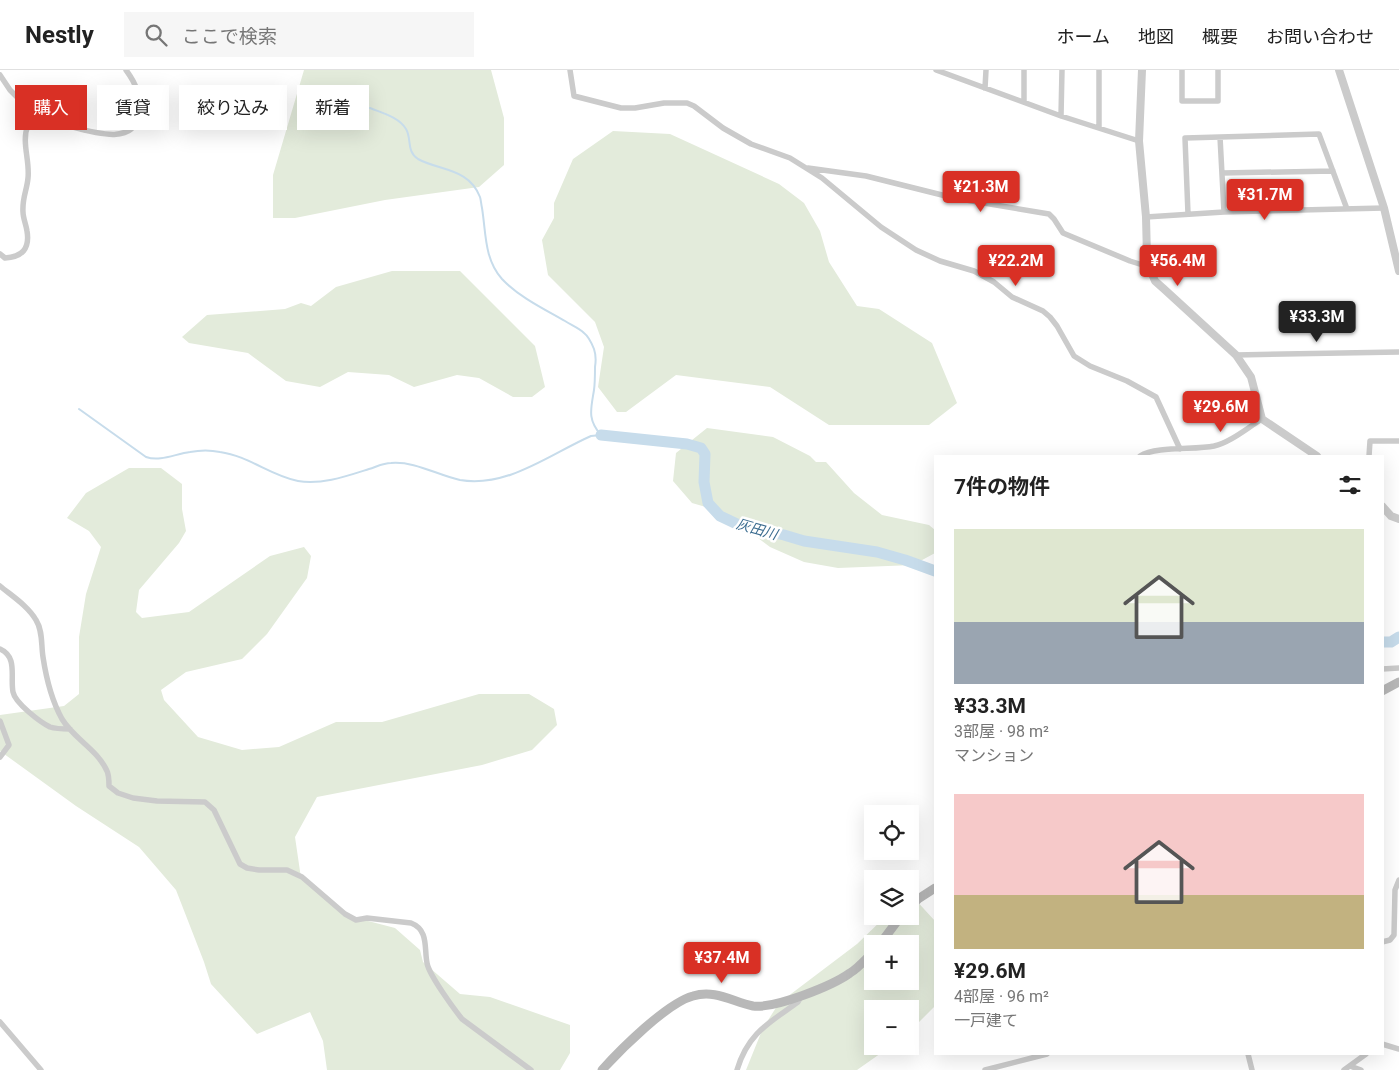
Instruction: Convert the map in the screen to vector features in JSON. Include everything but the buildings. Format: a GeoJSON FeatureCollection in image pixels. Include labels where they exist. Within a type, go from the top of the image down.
{"type":"FeatureCollection","features":[{"type":"Feature","properties":{"kind":"main road"},"geometry":{"type":"LineString","coordinates":[[1384,690],[1399,682]]}},
{"type":"Feature","properties":{"kind":"main road"},"geometry":{"type":"LineString","coordinates":[[919,898],[934,889]]}},
{"type":"Feature","properties":{"kind":"main road"},"geometry":{"type":"LineString","coordinates":[[602,1070],[631,1040],[668,1010],[694,995],[715,994],[753,1006],[769,1006],[820,989],[849,974],[864,960]]}},
{"type":"Feature","properties":{"kind":"street"},"geometry":{"type":"LineString","coordinates":[[82,130],[114,135],[125,134],[131,130],[137,120],[138,93],[136,84],[126,70]]}},
{"type":"Feature","properties":{"kind":"street"},"geometry":{"type":"LineString","coordinates":[[570,70],[574,96],[620,108],[635,108],[664,103],[687,103],[694,106],[723,128],[751,144],[790,158],[822,178],[881,227],[916,250],[940,261],[974,271],[994,282],[1012,297],[1043,311],[1057,326],[1074,356],[1090,366],[1127,381],[1156,397],[1180,449]]}},
{"type":"Feature","properties":{"kind":"street"},"geometry":{"type":"LineString","coordinates":[[936,70],[948,72],[985,88],[1062,116],[1140,141]]}},
{"type":"Feature","properties":{"kind":"street"},"geometry":{"type":"LineString","coordinates":[[985,88],[986,70]]}},
{"type":"Feature","properties":{"kind":"street"},"geometry":{"type":"LineString","coordinates":[[1024,70],[1024,102]]}},
{"type":"Feature","properties":{"kind":"street"},"geometry":{"type":"LineString","coordinates":[[1062,70],[1062,116]]}},
{"type":"Feature","properties":{"kind":"street"},"geometry":{"type":"LineString","coordinates":[[1099,70],[1099,127]]}},
{"type":"Feature","properties":{"kind":"street"},"geometry":{"type":"LineString","coordinates":[[1142,70],[1140,141],[1149,267],[1155,280],[1164,290],[1236,355],[1251,377],[1262,419],[1316,455]]}},
{"type":"Feature","properties":{"kind":"street"},"geometry":{"type":"LineString","coordinates":[[1182,70],[1182,101],[1218,101],[1218,70]]}},
{"type":"Feature","properties":{"kind":"street"},"geometry":{"type":"LineString","coordinates":[[1341,72],[1384,208],[1399,272]]}},
{"type":"Feature","properties":{"kind":"street"},"geometry":{"type":"LineString","coordinates":[[0,74],[15,95]]}},
{"type":"Feature","properties":{"kind":"street"},"geometry":{"type":"LineString","coordinates":[[0,254],[5,258],[16,258],[27,245],[28,232],[23,214],[23,197],[28,180],[26,130]]}},
{"type":"Feature","properties":{"kind":"street"},"geometry":{"type":"LineString","coordinates":[[1188,214],[1185,138],[1319,134],[1347,209]]}},
{"type":"Feature","properties":{"kind":"street"},"geometry":{"type":"LineString","coordinates":[[1220,137],[1224,212]]}},
{"type":"Feature","properties":{"kind":"street"},"geometry":{"type":"LineString","coordinates":[[804,167],[866,176],[954,198],[1049,214],[1064,234],[1149,267]]}},
{"type":"Feature","properties":{"kind":"street"},"geometry":{"type":"LineString","coordinates":[[1222,173],[1333,172]]}},
{"type":"Feature","properties":{"kind":"street"},"geometry":{"type":"LineString","coordinates":[[1146,216],[1384,208]]}},
{"type":"Feature","properties":{"kind":"street"},"geometry":{"type":"LineString","coordinates":[[1236,355],[1399,352]]}},
{"type":"Feature","properties":{"kind":"street"},"geometry":{"type":"LineString","coordinates":[[1142,455],[1215,446],[1226,442],[1262,419]]}},
{"type":"Feature","properties":{"kind":"street"},"geometry":{"type":"LineString","coordinates":[[1369,455],[1370,441],[1399,442]]}},
{"type":"Feature","properties":{"kind":"street"},"geometry":{"type":"LineString","coordinates":[[1384,508],[1391,516],[1399,519]]}},
{"type":"Feature","properties":{"kind":"street"},"geometry":{"type":"LineString","coordinates":[[0,586],[36,618],[40,627],[43,658],[55,705],[70,730],[98,757],[107,771],[109,786],[118,793],[133,798],[157,801],[204,802],[214,810],[240,864],[247,868],[287,870],[302,877],[345,914],[356,920],[367,918],[411,923],[418,926],[425,935],[427,965],[453,1008],[462,1019],[531,1070]]}},
{"type":"Feature","properties":{"kind":"street"},"geometry":{"type":"LineString","coordinates":[[0,649],[9,656],[12,665],[13,694],[24,708],[48,726],[70,730]]}},
{"type":"Feature","properties":{"kind":"street"},"geometry":{"type":"LineString","coordinates":[[1384,669],[1399,668]]}},
{"type":"Feature","properties":{"kind":"street"},"geometry":{"type":"LineString","coordinates":[[0,721],[9,745],[0,757]]}},
{"type":"Feature","properties":{"kind":"street"},"geometry":{"type":"LineString","coordinates":[[1384,942],[1390,940],[1394,935],[1395,890],[1399,880]]}},
{"type":"Feature","properties":{"kind":"street"},"geometry":{"type":"LineString","coordinates":[[737,1070],[741,1058],[758,1031],[798,1002],[802,995]]}},
{"type":"Feature","properties":{"kind":"street"},"geometry":{"type":"LineString","coordinates":[[0,1022],[41,1070]]}},
{"type":"Feature","properties":{"kind":"street"},"geometry":{"type":"LineString","coordinates":[[1384,1045],[1399,1049]]}},
{"type":"Feature","properties":{"kind":"street"},"geometry":{"type":"LineString","coordinates":[[985,1070],[1044,1055]]}},
{"type":"Feature","properties":{"kind":"street"},"geometry":{"type":"LineString","coordinates":[[1248,1055],[1252,1070]]}},
{"type":"Feature","properties":{"kind":"street"},"geometry":{"type":"LineString","coordinates":[[1344,1070],[1365,1055]]}},
{"type":"Feature","properties":{"kind":"street"},"geometry":{"type":"LineString","coordinates":[[1350,1066],[1361,1070]]}},
{"type":"Feature","properties":{"kind":"green space"},"geometry":{"type":"Polygon","coordinates":[[[304,70],[491,70],[504,118],[504,165],[479,187],[385,200],[295,218],[273,218],[273,175],[297,94],[297,130],[369,130],[369,85],[300,85],[304,70]]]}},
{"type":"Feature","properties":{"kind":"green space"},"geometry":{"type":"Polygon","coordinates":[[[613,131],[670,134],[779,184],[804,203],[820,231],[829,262],[857,306],[879,309],[932,343],[957,403],[929,425],[829,425],[770,387],[676,375],[626,412],[617,412],[598,387],[604,347],[595,322],[548,275],[542,240],[554,218],[554,203],[573,159],[613,131]]]}},
{"type":"Feature","properties":{"kind":"green space"},"geometry":{"type":"Polygon","coordinates":[[[392,271],[460,271],[535,346],[545,387],[532,397],[513,397],[479,378],[457,375],[414,387],[389,375],[348,372],[320,387],[286,381],[248,353],[189,343],[182,337],[207,315],[285,309],[301,303],[311,306],[336,287],[392,271]]]}},
{"type":"Feature","properties":{"kind":"green space"},"geometry":{"type":"Polygon","coordinates":[[[707,428],[773,437],[810,456],[816,462],[826,462],[854,493],[882,515],[929,525],[934,529],[934,554],[913,565],[838,568],[804,562],[770,547],[723,512],[692,503],[673,481],[676,453],[707,428]]]}},
{"type":"Feature","properties":{"kind":"green space"},"geometry":{"type":"Polygon","coordinates":[[[129,468],[161,468],[182,484],[182,509],[186,531],[179,543],[139,590],[136,612],[142,618],[189,612],[270,556],[304,547],[311,556],[307,578],[267,634],[242,659],[186,672],[161,690],[164,700],[198,737],[242,750],[279,747],[336,722],[382,722],[479,694],[529,694],[554,709],[557,725],[532,750],[482,765],[317,797],[295,837],[301,878],[345,915],[395,928],[420,950],[423,962],[460,994],[490,997],[570,1025],[570,1053],[560,1070],[327,1070],[323,1041],[310,1012],[257,1034],[211,984],[176,890],[139,847],[76,806],[0,751],[0,715],[64,706],[79,694],[79,637],[86,594],[101,547],[89,531],[67,518],[86,493],[129,468]]]}},
{"type":"Feature","properties":{"kind":"green space"},"geometry":{"type":"Polygon","coordinates":[[[919,904],[934,920],[934,1007],[919,1022],[919,1000],[864,1000],[864,1055],[878,1055],[857,1070],[746,1070],[763,1028],[779,1003],[864,937],[864,990],[919,990],[919,935],[866,935],[877,925],[919,925],[919,904]]]}},
{"type":"Feature","properties":{"kind":"waterway"},"geometry":{"type":"LineString","coordinates":[[370,108],[390,116],[403,125],[408,133],[414,156],[427,163],[461,175],[475,188],[481,199],[489,254],[496,271],[502,279],[524,297],[580,330],[588,338],[596,358],[591,414],[594,424],[601,435]]}},
{"type":"Feature","properties":{"kind":"waterway"},"geometry":{"type":"LineString","coordinates":[[79,409],[146,457],[157,459],[198,451],[217,451],[231,454],[278,475],[307,482],[334,479],[391,463],[409,464],[460,480],[478,481],[495,479],[528,468],[591,436],[601,435]]}},
{"type":"Feature","properties":{"kind":"waterway","name":"灰田川"},"geometry":{"type":"LineString","coordinates":[[601,435],[687,444],[701,448],[705,454],[704,482],[708,503],[720,516],[739,525],[804,541],[877,552],[934,571]]}},
{"type":"Feature","properties":{"kind":"waterway","name":"灰田川"},"geometry":{"type":"LineString","coordinates":[[1384,642],[1391,642],[1399,637]]}}]}
